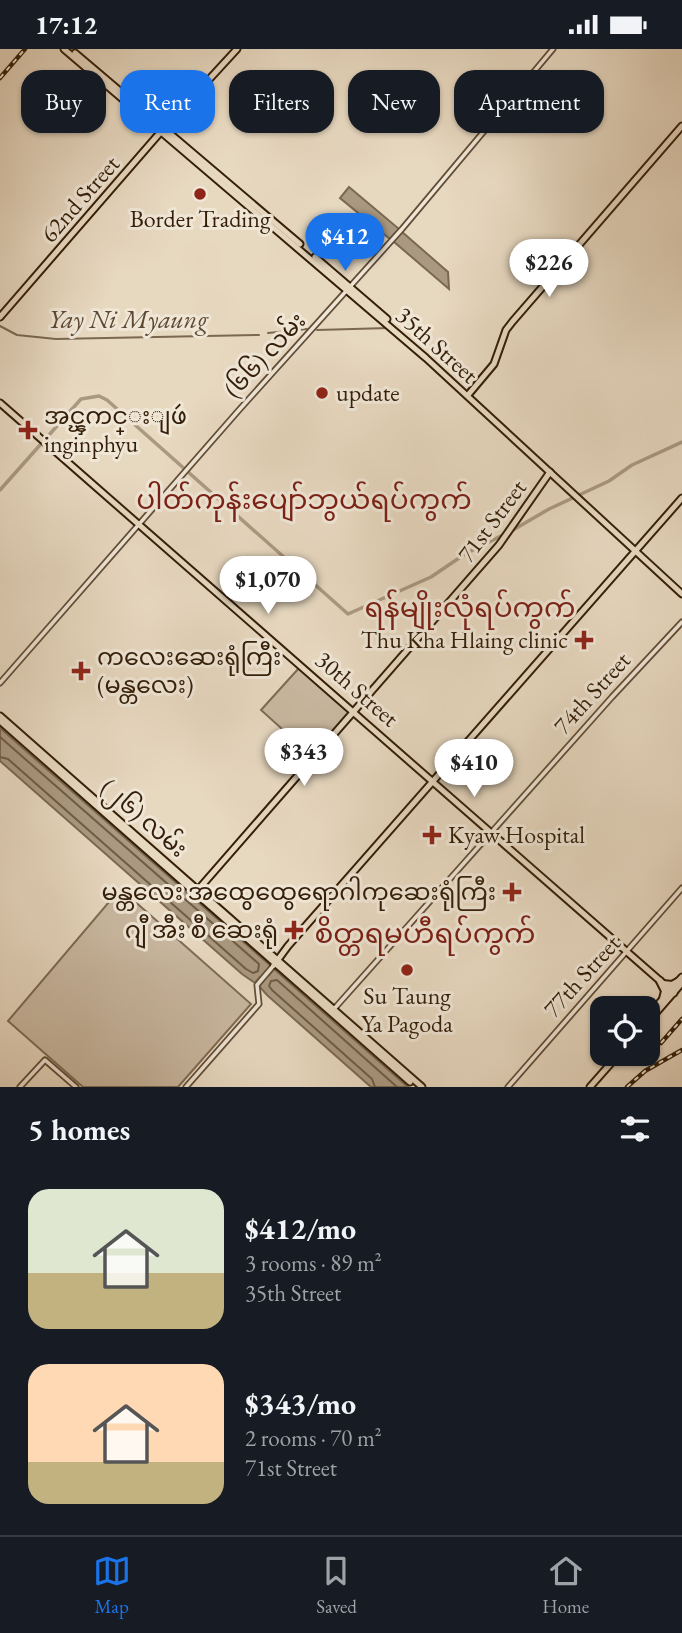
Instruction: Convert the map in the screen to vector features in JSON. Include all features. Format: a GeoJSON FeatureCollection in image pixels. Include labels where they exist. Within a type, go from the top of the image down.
{"type":"FeatureCollection","features":[{"type":"Feature","properties":{"kind":"highway"},"geometry":{"type":"LineString","coordinates":[[661,982],[672,985],[681,981]]}},
{"type":"Feature","properties":{"kind":"highway"},"geometry":{"type":"LineString","coordinates":[[661,982],[665,991],[663,999]]}},
{"type":"Feature","properties":{"kind":"main road","name":"35th Street"},"geometry":{"type":"LineString","coordinates":[[64,49],[120,96]]}},
{"type":"Feature","properties":{"kind":"main road","name":"35th Street"},"geometry":{"type":"LineString","coordinates":[[70,49],[120,94]]}},
{"type":"Feature","properties":{"kind":"main road","name":"62nd Street"},"geometry":{"type":"LineString","coordinates":[[215,71],[235,49]]}},
{"type":"Feature","properties":{"kind":"main road"},"geometry":{"type":"LineString","coordinates":[[469,395],[494,364],[506,330],[513,321],[682,126]]}},
{"type":"Feature","properties":{"kind":"main road","name":"62nd Street"},"geometry":{"type":"LineString","coordinates":[[0,316],[159,133]]}},
{"type":"Feature","properties":{"kind":"main road","name":"35th Street"},"geometry":{"type":"LineString","coordinates":[[163,133],[376,311],[565,484]]}},
{"type":"Feature","properties":{"kind":"main road","name":"35th Street"},"geometry":{"type":"LineString","coordinates":[[469,395],[682,592]]}},
{"type":"Feature","properties":{"kind":"main road","name":"30th Street"},"geometry":{"type":"LineString","coordinates":[[0,401],[672,991]]}},
{"type":"Feature","properties":{"kind":"main road","name":"71st Street"},"geometry":{"type":"LineString","coordinates":[[197,891],[501,541],[551,472]]}},
{"type":"Feature","properties":{"kind":"main road"},"geometry":{"type":"LineString","coordinates":[[276,963],[682,500]]}},
{"type":"Feature","properties":{"kind":"main road","name":"(၂၆) လမ်း"},"geometry":{"type":"LineString","coordinates":[[0,716],[416,1087]]}},
{"type":"Feature","properties":{"kind":"main road","name":"(၂၆) လမ်း"},"geometry":{"type":"LineString","coordinates":[[0,721],[197,891]]}},
{"type":"Feature","properties":{"kind":"main road","name":"(၂၆) လမ်း"},"geometry":{"type":"LineString","coordinates":[[276,963],[334,1009],[422,1087]]}},
{"type":"Feature","properties":{"kind":"main road"},"geometry":{"type":"LineString","coordinates":[[660,1006],[681,981]]}},
{"type":"Feature","properties":{"kind":"main road"},"geometry":{"type":"LineString","coordinates":[[660,1002],[672,991]]}},
{"type":"Feature","properties":{"kind":"main road"},"geometry":{"type":"LineString","coordinates":[[588,1087],[606,1066]]}},
{"type":"Feature","properties":{"kind":"street","name":"(၆၆) လမ်း"},"geometry":{"type":"LineString","coordinates":[[0,683],[432,194],[554,49]]}},
{"type":"Feature","properties":{"kind":"street","name":"74th Street"},"geometry":{"type":"LineString","coordinates":[[334,1009],[682,622]]}},
{"type":"Feature","properties":{"kind":"street","name":"77th Street"},"geometry":{"type":"LineString","coordinates":[[508,1087],[682,888]]}},
{"type":"Feature","properties":{"kind":"street"},"geometry":{"type":"LineString","coordinates":[[186,1087],[259,1004],[257,985],[276,963]]}},
{"type":"Feature","properties":{"kind":"street"},"geometry":{"type":"LineString","coordinates":[[20,1087],[45,1060],[76,1087]]}},
{"type":"Feature","properties":{"kind":"shaded area"},"geometry":{"type":"Polygon","coordinates":[[[299,668],[350,713],[312,756],[261,710],[299,668]]]}},
{"type":"Feature","properties":{"kind":"shaded area"},"geometry":{"type":"Polygon","coordinates":[[[123,891],[251,1004],[178,1087],[83,1087],[8,1021],[114,896],[117,898],[123,891]]]}},
{"type":"Feature","properties":{"kind":"water"},"geometry":{"type":"Polygon","coordinates":[[[349,187],[399,229],[390,239],[340,198],[349,187]]]}},
{"type":"Feature","properties":{"kind":"water"},"geometry":{"type":"Polygon","coordinates":[[[401,231],[448,272],[449,289],[393,241],[401,231]]]}},
{"type":"Feature","properties":{"kind":"water"},"geometry":{"type":"Polygon","coordinates":[[[0,728],[271,966],[266,972],[269,975],[274,969],[408,1087],[371,1087],[267,995],[259,986],[264,980],[260,977],[255,983],[242,974],[0,761],[0,728]]]}},
{"type":"Feature","properties":{"kind":"waterway","name":"Yay Ni Myaung"},"geometry":{"type":"LineString","coordinates":[[0,326],[17,335],[56,339],[259,335]]}},
{"type":"Feature","properties":{"kind":"waterway","name":"Yay Ni Myaung"},"geometry":{"type":"LineString","coordinates":[[317,330],[389,328]]}},
{"type":"Feature","properties":{"kind":"waterway","name":"Yay Ni Myaung"},"geometry":{"type":"LineString","coordinates":[[268,333],[307,329]]}},
{"type":"Feature","properties":{"kind":"waterway"},"geometry":{"type":"LineString","coordinates":[[0,490],[81,399],[99,396],[107,400],[348,614],[431,577],[465,554],[549,509],[609,481],[632,465],[682,442]]}},
{"type":"Feature","properties":{"kind":"railway"},"geometry":{"type":"LineString","coordinates":[[0,78],[25,49]]}},
{"type":"Feature","properties":{"kind":"railway"},"geometry":{"type":"LineString","coordinates":[[661,1043],[682,1019]]}},
{"type":"Feature","properties":{"kind":"railway"},"geometry":{"type":"LineString","coordinates":[[627,1087],[645,1071],[682,1050]]}},
{"type":"Feature","properties":{"kind":"place","name":"Border Trading"},"geometry":{"type":"Point","coordinates":[200,194]}},
{"type":"Feature","properties":{"kind":"place","name":"update"},"geometry":{"type":"Point","coordinates":[322,393]}},
{"type":"Feature","properties":{"kind":"place","name":"အင္ၾကင္းျဖဴ inginphyu"},"geometry":{"type":"Point","coordinates":[28,430]}},
{"type":"Feature","properties":{"kind":"place","name":"Thu Kha Hlaing clinic"},"geometry":{"type":"Point","coordinates":[584,640]}},
{"type":"Feature","properties":{"kind":"place","name":"ကလေးဆေးရုံကြီး (မန္တလေး)"},"geometry":{"type":"Point","coordinates":[81,671]}},
{"type":"Feature","properties":{"kind":"place","name":"Kyaw Hospital"},"geometry":{"type":"Point","coordinates":[432,835]}},
{"type":"Feature","properties":{"kind":"place","name":"မန္တလေး အထွေထွေရောဂါကုဆေးရုံကြီး"},"geometry":{"type":"Point","coordinates":[512,892]}},
{"type":"Feature","properties":{"kind":"place","name":"ဂျီ အီး စီ ဆေးရုံ"},"geometry":{"type":"Point","coordinates":[294,930]}},
{"type":"Feature","properties":{"kind":"place","name":"Su Taung Ya Pagoda"},"geometry":{"type":"Point","coordinates":[407,970]}},
{"type":"Feature","properties":{"kind":"district","name":"ပါတ်ကုန်းပျော်ဘွယ်ရပ်ကွက်"},"geometry":{"type":"Point","coordinates":[304,499]}},
{"type":"Feature","properties":{"kind":"district","name":"ရန်မျိုးလုံရပ်ကွက်"},"geometry":{"type":"Point","coordinates":[470,607]}},
{"type":"Feature","properties":{"kind":"district","name":"စိတ္တရမဟီရပ်ကွက်"},"geometry":{"type":"Point","coordinates":[425,933]}}]}
